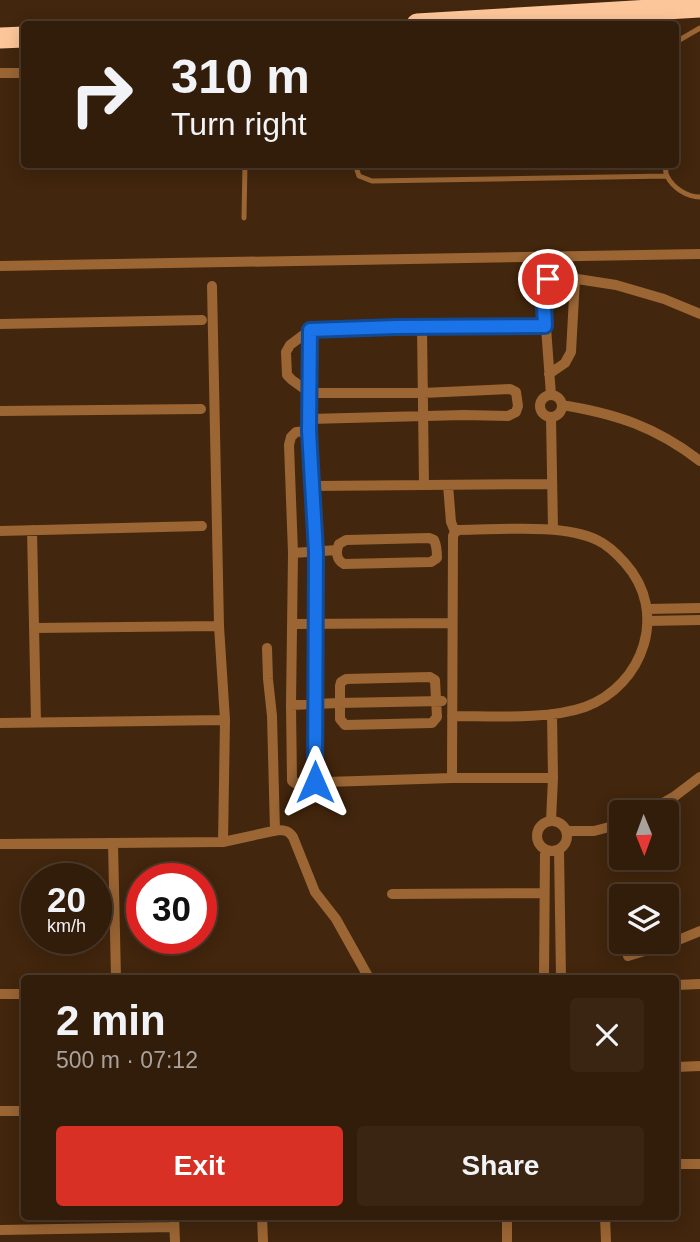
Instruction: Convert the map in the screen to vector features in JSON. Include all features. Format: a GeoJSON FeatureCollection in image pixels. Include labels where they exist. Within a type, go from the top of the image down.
{"type":"FeatureCollection","features":[{"type":"Feature","properties":{"kind":"highway"},"geometry":{"type":"LineString","coordinates":[[489,21],[586,17],[700,7]]}},
{"type":"Feature","properties":{"kind":"highway"},"geometry":{"type":"LineString","coordinates":[[0,38],[21,37]]}},
{"type":"Feature","properties":{"kind":"street"},"geometry":{"type":"LineString","coordinates":[[0,73],[21,73]]}},
{"type":"Feature","properties":{"kind":"street"},"geometry":{"type":"LineString","coordinates":[[0,266],[700,254]]}},
{"type":"Feature","properties":{"kind":"street"},"geometry":{"type":"LineString","coordinates":[[551,395],[543,287],[548,279],[558,276],[616,285],[664,299],[700,314]]}},
{"type":"Feature","properties":{"kind":"street"},"geometry":{"type":"LineString","coordinates":[[549,374],[565,363],[571,352],[575,279]]}},
{"type":"Feature","properties":{"kind":"street"},"geometry":{"type":"LineString","coordinates":[[212,286],[219,626],[225,720],[223,842]]}},
{"type":"Feature","properties":{"kind":"street"},"geometry":{"type":"LineString","coordinates":[[0,324],[202,320]]}},
{"type":"Feature","properties":{"kind":"street"},"geometry":{"type":"LineString","coordinates":[[309,419],[508,416],[516,412],[518,406],[516,392],[510,389],[423,393],[310,393],[287,375],[286,352],[290,345],[310,330],[545,326]]}},
{"type":"Feature","properties":{"kind":"street"},"geometry":{"type":"LineString","coordinates":[[422,327],[424,485]]}},
{"type":"Feature","properties":{"kind":"street"},"geometry":{"type":"LineString","coordinates":[[310,330],[309,431],[316,552],[315,782]]}},
{"type":"Feature","properties":{"kind":"street"},"geometry":{"type":"LineString","coordinates":[[551,395],[559,398],[562,405],[559,413],[551,416],[543,413],[540,406],[543,398],[551,395]]}},
{"type":"Feature","properties":{"kind":"street"},"geometry":{"type":"LineString","coordinates":[[562,405],[598,411],[645,427],[667,438],[700,461]]}},
{"type":"Feature","properties":{"kind":"street"},"geometry":{"type":"LineString","coordinates":[[518,406],[540,406]]}},
{"type":"Feature","properties":{"kind":"street"},"geometry":{"type":"LineString","coordinates":[[0,411],[201,409]]}},
{"type":"Feature","properties":{"kind":"street"},"geometry":{"type":"LineString","coordinates":[[551,416],[553,529]]}},
{"type":"Feature","properties":{"kind":"street"},"geometry":{"type":"LineString","coordinates":[[309,431],[296,432],[289,445],[293,553],[292,781],[553,778]]}},
{"type":"Feature","properties":{"kind":"street"},"geometry":{"type":"LineString","coordinates":[[313,486],[552,484]]}},
{"type":"Feature","properties":{"kind":"street"},"geometry":{"type":"LineString","coordinates":[[447,485],[455,532],[452,778]]}},
{"type":"Feature","properties":{"kind":"street"},"geometry":{"type":"LineString","coordinates":[[0,531],[202,526]]}},
{"type":"Feature","properties":{"kind":"street"},"geometry":{"type":"LineString","coordinates":[[452,716],[552,715],[587,706],[607,696],[629,676],[645,641],[647,621],[641,588],[631,569],[599,540],[579,532],[553,529],[455,532]]}},
{"type":"Feature","properties":{"kind":"street"},"geometry":{"type":"LineString","coordinates":[[32,530],[36,722]]}},
{"type":"Feature","properties":{"kind":"street"},"geometry":{"type":"LineString","coordinates":[[429,538],[434,540],[437,552],[436,558],[431,562],[344,564],[339,560],[337,550],[339,544],[346,540],[429,538]]}},
{"type":"Feature","properties":{"kind":"street"},"geometry":{"type":"LineString","coordinates":[[293,553],[337,550]]}},
{"type":"Feature","properties":{"kind":"street"},"geometry":{"type":"LineString","coordinates":[[437,552],[453,551]]}},
{"type":"Feature","properties":{"kind":"street"},"geometry":{"type":"LineString","coordinates":[[646,609],[700,608]]}},
{"type":"Feature","properties":{"kind":"street"},"geometry":{"type":"LineString","coordinates":[[647,621],[700,620]]}},
{"type":"Feature","properties":{"kind":"street"},"geometry":{"type":"LineString","coordinates":[[292,624],[452,623]]}},
{"type":"Feature","properties":{"kind":"street"},"geometry":{"type":"LineString","coordinates":[[34,628],[219,626]]}},
{"type":"Feature","properties":{"kind":"street"},"geometry":{"type":"LineString","coordinates":[[267,649],[275,831]]}},
{"type":"Feature","properties":{"kind":"street"},"geometry":{"type":"LineString","coordinates":[[430,677],[435,680],[436,701],[437,717],[432,723],[345,725],[340,719],[340,686],[346,679],[430,677]]}},
{"type":"Feature","properties":{"kind":"street"},"geometry":{"type":"LineString","coordinates":[[291,705],[452,701]]}},
{"type":"Feature","properties":{"kind":"street"},"geometry":{"type":"LineString","coordinates":[[551,821],[552,715]]}},
{"type":"Feature","properties":{"kind":"street"},"geometry":{"type":"LineString","coordinates":[[0,723],[225,720]]}},
{"type":"Feature","properties":{"kind":"street"},"geometry":{"type":"LineString","coordinates":[[668,800],[700,778]]}},
{"type":"Feature","properties":{"kind":"street"},"geometry":{"type":"LineString","coordinates":[[551,821],[561,823],[567,831],[566,842],[559,849],[549,851],[537,841],[541,825],[551,821]]}},
{"type":"Feature","properties":{"kind":"street"},"geometry":{"type":"LineString","coordinates":[[567,831],[594,831],[609,827]]}},
{"type":"Feature","properties":{"kind":"street"},"geometry":{"type":"LineString","coordinates":[[0,844],[223,842],[284,830],[293,837],[315,892],[336,919],[367,975]]}},
{"type":"Feature","properties":{"kind":"street"},"geometry":{"type":"LineString","coordinates":[[113,843],[116,975]]}},
{"type":"Feature","properties":{"kind":"street"},"geometry":{"type":"LineString","coordinates":[[544,975],[545,849]]}},
{"type":"Feature","properties":{"kind":"street"},"geometry":{"type":"LineString","coordinates":[[559,849],[561,975]]}},
{"type":"Feature","properties":{"kind":"street"},"geometry":{"type":"LineString","coordinates":[[392,894],[544,893]]}},
{"type":"Feature","properties":{"kind":"street"},"geometry":{"type":"LineString","coordinates":[[628,956],[700,931]]}},
{"type":"Feature","properties":{"kind":"street"},"geometry":{"type":"LineString","coordinates":[[679,985],[700,985]]}},
{"type":"Feature","properties":{"kind":"street"},"geometry":{"type":"LineString","coordinates":[[0,995],[21,994]]}},
{"type":"Feature","properties":{"kind":"street"},"geometry":{"type":"LineString","coordinates":[[679,1067],[700,1066]]}},
{"type":"Feature","properties":{"kind":"street"},"geometry":{"type":"LineString","coordinates":[[0,1111],[21,1111]]}},
{"type":"Feature","properties":{"kind":"street"},"geometry":{"type":"LineString","coordinates":[[679,1164],[700,1164]]}},
{"type":"Feature","properties":{"kind":"street"},"geometry":{"type":"LineString","coordinates":[[262,1220],[262,1242]]}},
{"type":"Feature","properties":{"kind":"street"},"geometry":{"type":"LineString","coordinates":[[507,1220],[507,1242]]}},
{"type":"Feature","properties":{"kind":"street"},"geometry":{"type":"LineString","coordinates":[[606,1220],[606,1242]]}},
{"type":"Feature","properties":{"kind":"street"},"geometry":{"type":"LineString","coordinates":[[0,1230],[174,1222],[175,1242]]}},
{"type":"Feature","properties":{"kind":"lane"},"geometry":{"type":"LineString","coordinates":[[679,40],[700,28]]}},
{"type":"Feature","properties":{"kind":"lane"},"geometry":{"type":"LineString","coordinates":[[244,218],[245,168]]}},
{"type":"Feature","properties":{"kind":"lane"},"geometry":{"type":"LineString","coordinates":[[356,168],[359,176],[372,181],[667,176]]}},
{"type":"Feature","properties":{"kind":"lane"},"geometry":{"type":"LineString","coordinates":[[666,168],[667,176],[680,190],[691,197],[700,197]]}},
{"type":"Feature","properties":{"kind":"route"},"geometry":{"type":"LineString","coordinates":[[315,782],[316,552],[309,431],[310,330],[545,326],[543,287],[548,279]]}}]}
